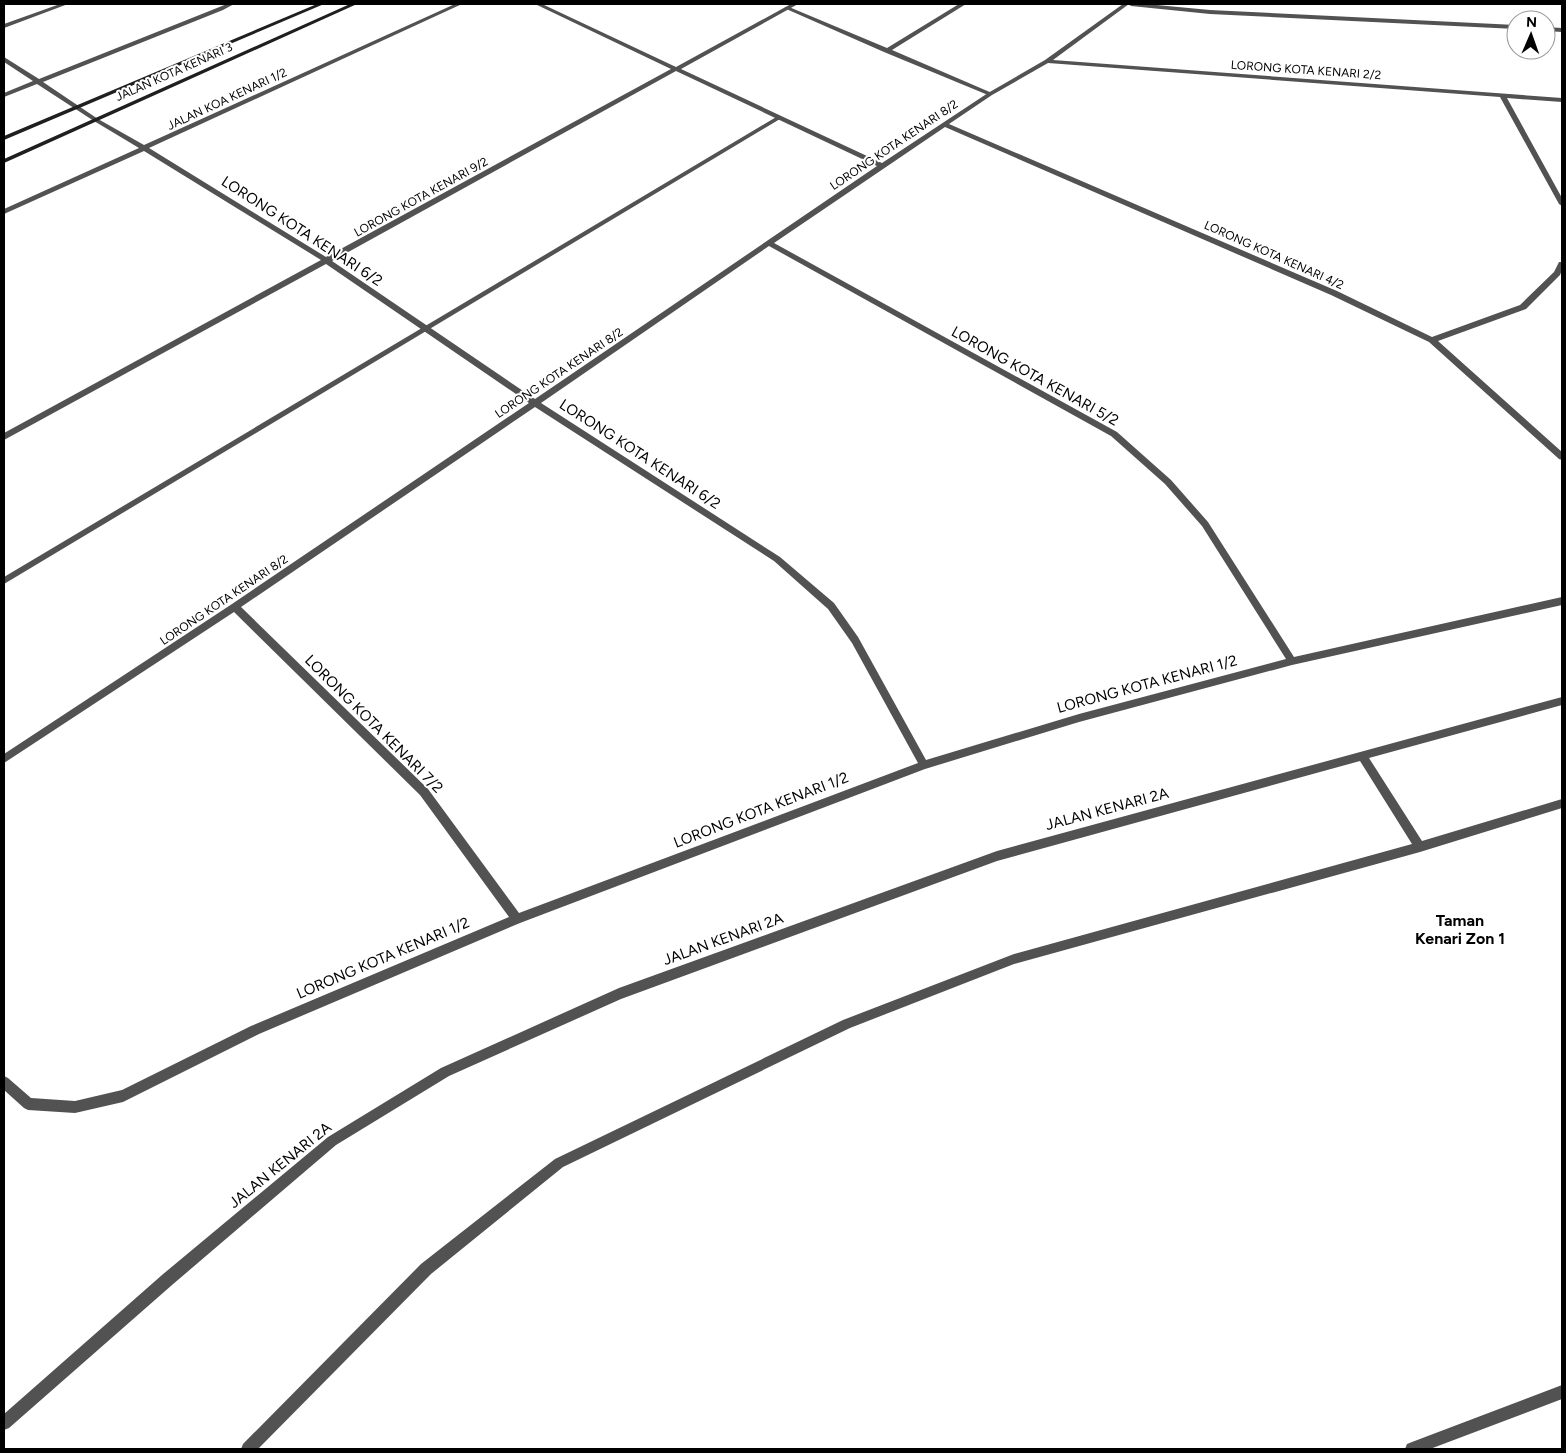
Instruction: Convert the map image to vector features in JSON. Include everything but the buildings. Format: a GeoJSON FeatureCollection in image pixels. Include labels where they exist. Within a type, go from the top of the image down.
{"type":"FeatureCollection","features":[{"type":"Feature","properties":{"kind":"main road","name":"JALAN KOTA KENARI 3"},"geometry":{"type":"LineString","coordinates":[[4,138],[321,4]]}},
{"type":"Feature","properties":{"kind":"main road","name":"JALAN KOTA KENARI 3"},"geometry":{"type":"LineString","coordinates":[[4,161],[354,4]]}},
{"type":"Feature","properties":{"kind":"street"},"geometry":{"type":"LineString","coordinates":[[4,26],[65,4]]}},
{"type":"Feature","properties":{"kind":"street"},"geometry":{"type":"LineString","coordinates":[[4,95],[231,4]]}},
{"type":"Feature","properties":{"kind":"street","name":"JALAN KOA KENARI 1/2"},"geometry":{"type":"LineString","coordinates":[[4,212],[146,149],[459,4]]}},
{"type":"Feature","properties":{"kind":"street"},"geometry":{"type":"LineString","coordinates":[[538,4],[882,166]]}},
{"type":"Feature","properties":{"kind":"street","name":"LORONG KOTA KENARI 9/2"},"geometry":{"type":"LineString","coordinates":[[4,437],[327,262],[794,4]]}},
{"type":"Feature","properties":{"kind":"street"},"geometry":{"type":"LineString","coordinates":[[886,51],[963,4]]}},
{"type":"Feature","properties":{"kind":"street","name":"LORONG KOTA KENARI 8/2"},"geometry":{"type":"LineString","coordinates":[[4,759],[536,403],[882,166],[990,94],[1047,61],[1126,4]]}},
{"type":"Feature","properties":{"kind":"street"},"geometry":{"type":"LineString","coordinates":[[1131,4],[1210,12],[1506,27]]}},
{"type":"Feature","properties":{"kind":"street"},"geometry":{"type":"LineString","coordinates":[[787,8],[990,94]]}},
{"type":"Feature","properties":{"kind":"street","name":"LORONG KOTA KENARI 6/2"},"geometry":{"type":"LineString","coordinates":[[4,59],[96,120],[327,262],[536,403],[777,559],[831,606],[854,640],[924,765]]}},
{"type":"Feature","properties":{"kind":"street","name":"LORONG KOTA KENARI 2/2"},"geometry":{"type":"LineString","coordinates":[[1047,61],[1562,100]]}},
{"type":"Feature","properties":{"kind":"street"},"geometry":{"type":"LineString","coordinates":[[1503,97],[1562,204]]}},
{"type":"Feature","properties":{"kind":"street"},"geometry":{"type":"LineString","coordinates":[[4,580],[778,118]]}},
{"type":"Feature","properties":{"kind":"street","name":"LORONG KOTA KENARI 4/2"},"geometry":{"type":"LineString","coordinates":[[945,125],[1334,293],[1432,340],[1562,457]]}},
{"type":"Feature","properties":{"kind":"street","name":"LORONG KOTA KENARI 5/2"},"geometry":{"type":"LineString","coordinates":[[768,244],[1114,434],[1168,482],[1205,524],[1292,661]]}},
{"type":"Feature","properties":{"kind":"street"},"geometry":{"type":"LineString","coordinates":[[1432,340],[1522,307],[1557,273],[1562,264]]}},
{"type":"Feature","properties":{"kind":"street","name":"LORONG KOTA KENARI 1/2"},"geometry":{"type":"LineString","coordinates":[[4,1082],[28,1104],[75,1107],[123,1096],[255,1030],[517,919],[924,765],[1079,718],[1292,661],[1562,601]]}},
{"type":"Feature","properties":{"kind":"street","name":"LORONG KOTA KENARI 7/2"},"geometry":{"type":"LineString","coordinates":[[235,606],[424,792],[517,919]]}},
{"type":"Feature","properties":{"kind":"street","name":"JALAN KENARI 2A"},"geometry":{"type":"LineString","coordinates":[[4,1423],[167,1280],[332,1141],[445,1072],[619,994],[997,856],[1562,701]]}},
{"type":"Feature","properties":{"kind":"street"},"geometry":{"type":"LineString","coordinates":[[1362,756],[1420,847]]}},
{"type":"Feature","properties":{"kind":"street"},"geometry":{"type":"LineString","coordinates":[[248,1449],[426,1269],[559,1163],[847,1024],[1014,959],[1420,847],[1562,804]]}},
{"type":"Feature","properties":{"kind":"street"},"geometry":{"type":"LineString","coordinates":[[1412,1449],[1562,1392]]}},
{"type":"Feature","properties":{"kind":"district","name":"Taman Kenari Zon 1"},"geometry":{"type":"Point","coordinates":[1460,929]}}]}
